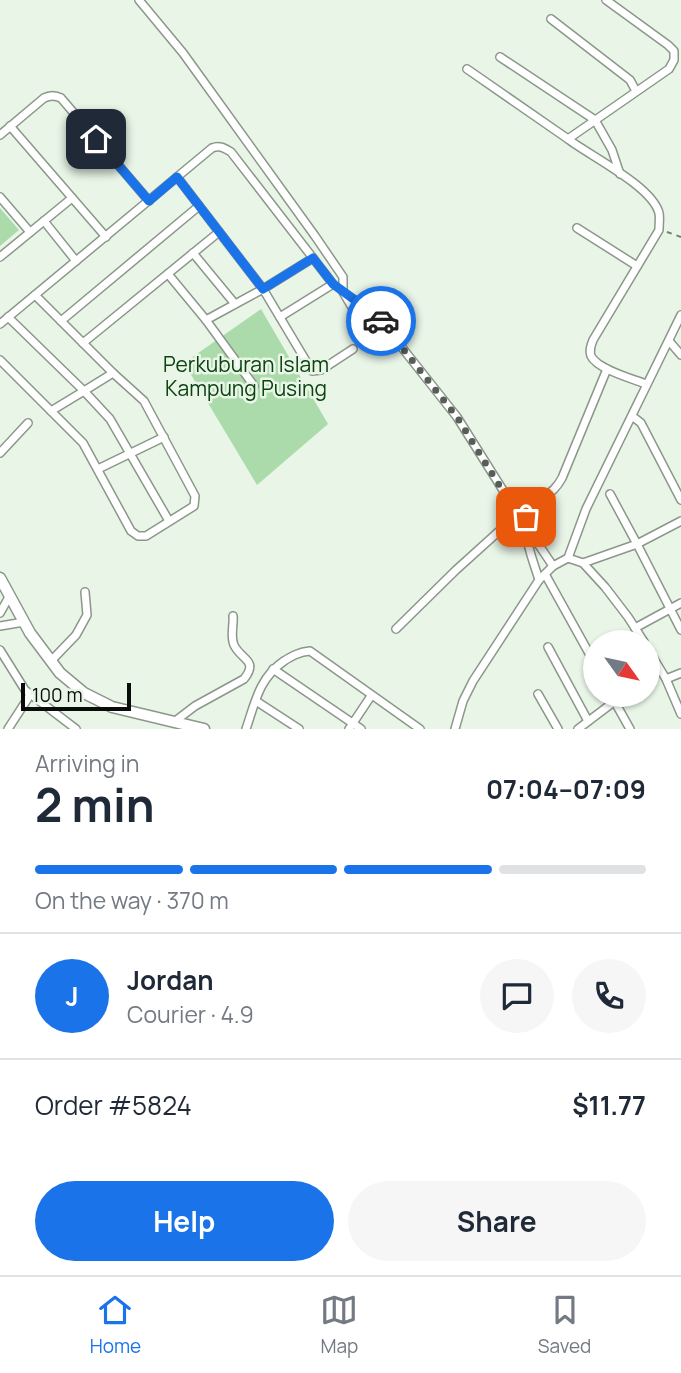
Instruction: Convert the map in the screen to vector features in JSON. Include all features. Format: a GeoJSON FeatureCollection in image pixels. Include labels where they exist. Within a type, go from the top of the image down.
{"type":"FeatureCollection","features":[{"type":"Feature","properties":{"kind":"main road"},"geometry":{"type":"LineString","coordinates":[[0,578],[24,622],[51,661],[60,673],[84,693],[112,707],[198,728]]}},
{"type":"Feature","properties":{"kind":"street"},"geometry":{"type":"LineString","coordinates":[[139,0],[224,108],[322,246],[343,277],[343,292],[353,309]]}},
{"type":"Feature","properties":{"kind":"street"},"geometry":{"type":"LineString","coordinates":[[568,139],[669,69],[674,60],[674,51],[668,45],[606,0]]}},
{"type":"Feature","properties":{"kind":"street"},"geometry":{"type":"LineString","coordinates":[[551,19],[630,80],[636,91]]}},
{"type":"Feature","properties":{"kind":"street"},"geometry":{"type":"LineString","coordinates":[[500,57],[595,120],[612,150],[620,174]]}},
{"type":"Feature","properties":{"kind":"street"},"geometry":{"type":"LineString","coordinates":[[467,69],[620,174],[647,194],[656,206],[660,215],[659,230],[593,340],[590,352],[593,360],[607,369],[646,384]]}},
{"type":"Feature","properties":{"kind":"street"},"geometry":{"type":"LineString","coordinates":[[0,135],[48,96],[57,96],[149,201]]}},
{"type":"Feature","properties":{"kind":"street"},"geometry":{"type":"LineString","coordinates":[[9,126],[106,237]]}},
{"type":"Feature","properties":{"kind":"street"},"geometry":{"type":"LineString","coordinates":[[0,324],[212,148],[222,147],[231,152],[333,284],[377,316],[457,417],[553,566]]}},
{"type":"Feature","properties":{"kind":"street"},"geometry":{"type":"LineString","coordinates":[[177,177],[263,289],[312,371],[321,370],[353,349]]}},
{"type":"Feature","properties":{"kind":"street"},"geometry":{"type":"LineString","coordinates":[[0,197],[30,232]]}},
{"type":"Feature","properties":{"kind":"street"},"geometry":{"type":"LineString","coordinates":[[0,257],[72,198]]}},
{"type":"Feature","properties":{"kind":"street"},"geometry":{"type":"LineString","coordinates":[[61,321],[199,206]]}},
{"type":"Feature","properties":{"kind":"street"},"geometry":{"type":"LineString","coordinates":[[44,221],[76,261]]}},
{"type":"Feature","properties":{"kind":"street"},"geometry":{"type":"LineString","coordinates":[[577,228],[636,266]]}},
{"type":"Feature","properties":{"kind":"street"},"geometry":{"type":"LineString","coordinates":[[83,343],[219,232]]}},
{"type":"Feature","properties":{"kind":"street"},"geometry":{"type":"LineString","coordinates":[[193,253],[235,304]]}},
{"type":"Feature","properties":{"kind":"street"},"geometry":{"type":"LineString","coordinates":[[206,320],[313,258]]}},
{"type":"Feature","properties":{"kind":"street"},"geometry":{"type":"LineString","coordinates":[[168,274],[206,320],[254,386]]}},
{"type":"Feature","properties":{"kind":"street"},"geometry":{"type":"LineString","coordinates":[[280,317],[333,284]]}},
{"type":"Feature","properties":{"kind":"street"},"geometry":{"type":"LineString","coordinates":[[0,360],[83,443],[131,531],[138,536],[146,536],[194,506],[195,496],[144,401],[35,295]]}},
{"type":"Feature","properties":{"kind":"street"},"geometry":{"type":"LineString","coordinates":[[455,729],[463,701],[473,681],[542,577],[553,566],[568,558],[586,509],[681,315]]}},
{"type":"Feature","properties":{"kind":"street"},"geometry":{"type":"LineString","coordinates":[[8,317],[110,419],[169,521]]}},
{"type":"Feature","properties":{"kind":"street"},"geometry":{"type":"LineString","coordinates":[[669,341],[681,355]]}},
{"type":"Feature","properties":{"kind":"street"},"geometry":{"type":"LineString","coordinates":[[583,644],[542,577],[526,536],[525,523],[530,510],[556,489],[562,478],[607,369]]}},
{"type":"Feature","properties":{"kind":"street"},"geometry":{"type":"LineString","coordinates":[[51,411],[111,371]]}},
{"type":"Feature","properties":{"kind":"street"},"geometry":{"type":"LineString","coordinates":[[632,416],[641,423],[681,500]]}},
{"type":"Feature","properties":{"kind":"street"},"geometry":{"type":"LineString","coordinates":[[0,453],[28,423]]}},
{"type":"Feature","properties":{"kind":"street"},"geometry":{"type":"LineString","coordinates":[[98,469],[164,437]]}},
{"type":"Feature","properties":{"kind":"street"},"geometry":{"type":"LineString","coordinates":[[610,494],[681,630]]}},
{"type":"Feature","properties":{"kind":"street"},"geometry":{"type":"LineString","coordinates":[[396,629],[456,569],[517,514]]}},
{"type":"Feature","properties":{"kind":"street"},"geometry":{"type":"LineString","coordinates":[[583,563],[637,544],[681,521]]}},
{"type":"Feature","properties":{"kind":"street"},"geometry":{"type":"LineString","coordinates":[[568,558],[583,563],[605,587],[635,628],[681,603]]}},
{"type":"Feature","properties":{"kind":"street"},"geometry":{"type":"LineString","coordinates":[[51,661],[76,635],[87,615],[85,592]]}},
{"type":"Feature","properties":{"kind":"street"},"geometry":{"type":"LineString","coordinates":[[0,613],[9,597]]}},
{"type":"Feature","properties":{"kind":"street"},"geometry":{"type":"LineString","coordinates":[[174,722],[195,706],[244,680],[248,674],[250,666],[247,658],[234,644],[233,616]]}},
{"type":"Feature","properties":{"kind":"street"},"geometry":{"type":"LineString","coordinates":[[0,626],[24,622]]}},
{"type":"Feature","properties":{"kind":"street"},"geometry":{"type":"LineString","coordinates":[[548,647],[588,721]]}},
{"type":"Feature","properties":{"kind":"street"},"geometry":{"type":"LineString","coordinates":[[0,650],[25,690],[76,729]]}},
{"type":"Feature","properties":{"kind":"street"},"geometry":{"type":"LineString","coordinates":[[246,729],[265,678],[273,669],[302,652],[310,651],[420,729]]}},
{"type":"Feature","properties":{"kind":"street"},"geometry":{"type":"LineString","coordinates":[[273,669],[351,726],[361,729]]}},
{"type":"Feature","properties":{"kind":"street"},"geometry":{"type":"LineString","coordinates":[[660,669],[681,714]]}},
{"type":"Feature","properties":{"kind":"street"},"geometry":{"type":"LineString","coordinates":[[666,679],[681,673]]}},
{"type":"Feature","properties":{"kind":"street"},"geometry":{"type":"LineString","coordinates":[[538,694],[558,729]]}},
{"type":"Feature","properties":{"kind":"street"},"geometry":{"type":"LineString","coordinates":[[0,721],[9,729],[30,695]]}},
{"type":"Feature","properties":{"kind":"street"},"geometry":{"type":"LineString","coordinates":[[351,726],[370,696]]}},
{"type":"Feature","properties":{"kind":"street"},"geometry":{"type":"LineString","coordinates":[[256,701],[299,729]]}},
{"type":"Feature","properties":{"kind":"street"},"geometry":{"type":"LineString","coordinates":[[578,729],[603,707]]}},
{"type":"Feature","properties":{"kind":"street"},"geometry":{"type":"LineString","coordinates":[[618,707],[630,729]]}},
{"type":"Feature","properties":{"kind":"path"},"geometry":{"type":"LineString","coordinates":[[659,230],[681,237]]}},
{"type":"Feature","properties":{"kind":"green space"},"geometry":{"type":"Polygon","coordinates":[[[0,208],[19,230],[0,246],[0,208]]]}},
{"type":"Feature","properties":{"kind":"green space","name":"Perkuburan Islam Kampung Pusing"},"geometry":{"type":"Polygon","coordinates":[[[261,309],[328,424],[257,485],[184,363],[261,309]]]}},
{"type":"Feature","properties":{"kind":"way so far"},"geometry":{"type":"LineString","coordinates":[[381,321],[457,417],[525,523],[526,517]]}},
{"type":"Feature","properties":{"kind":"route"},"geometry":{"type":"LineString","coordinates":[[96,139],[149,201],[177,177],[263,289],[313,258],[333,284],[381,321]]}}]}
